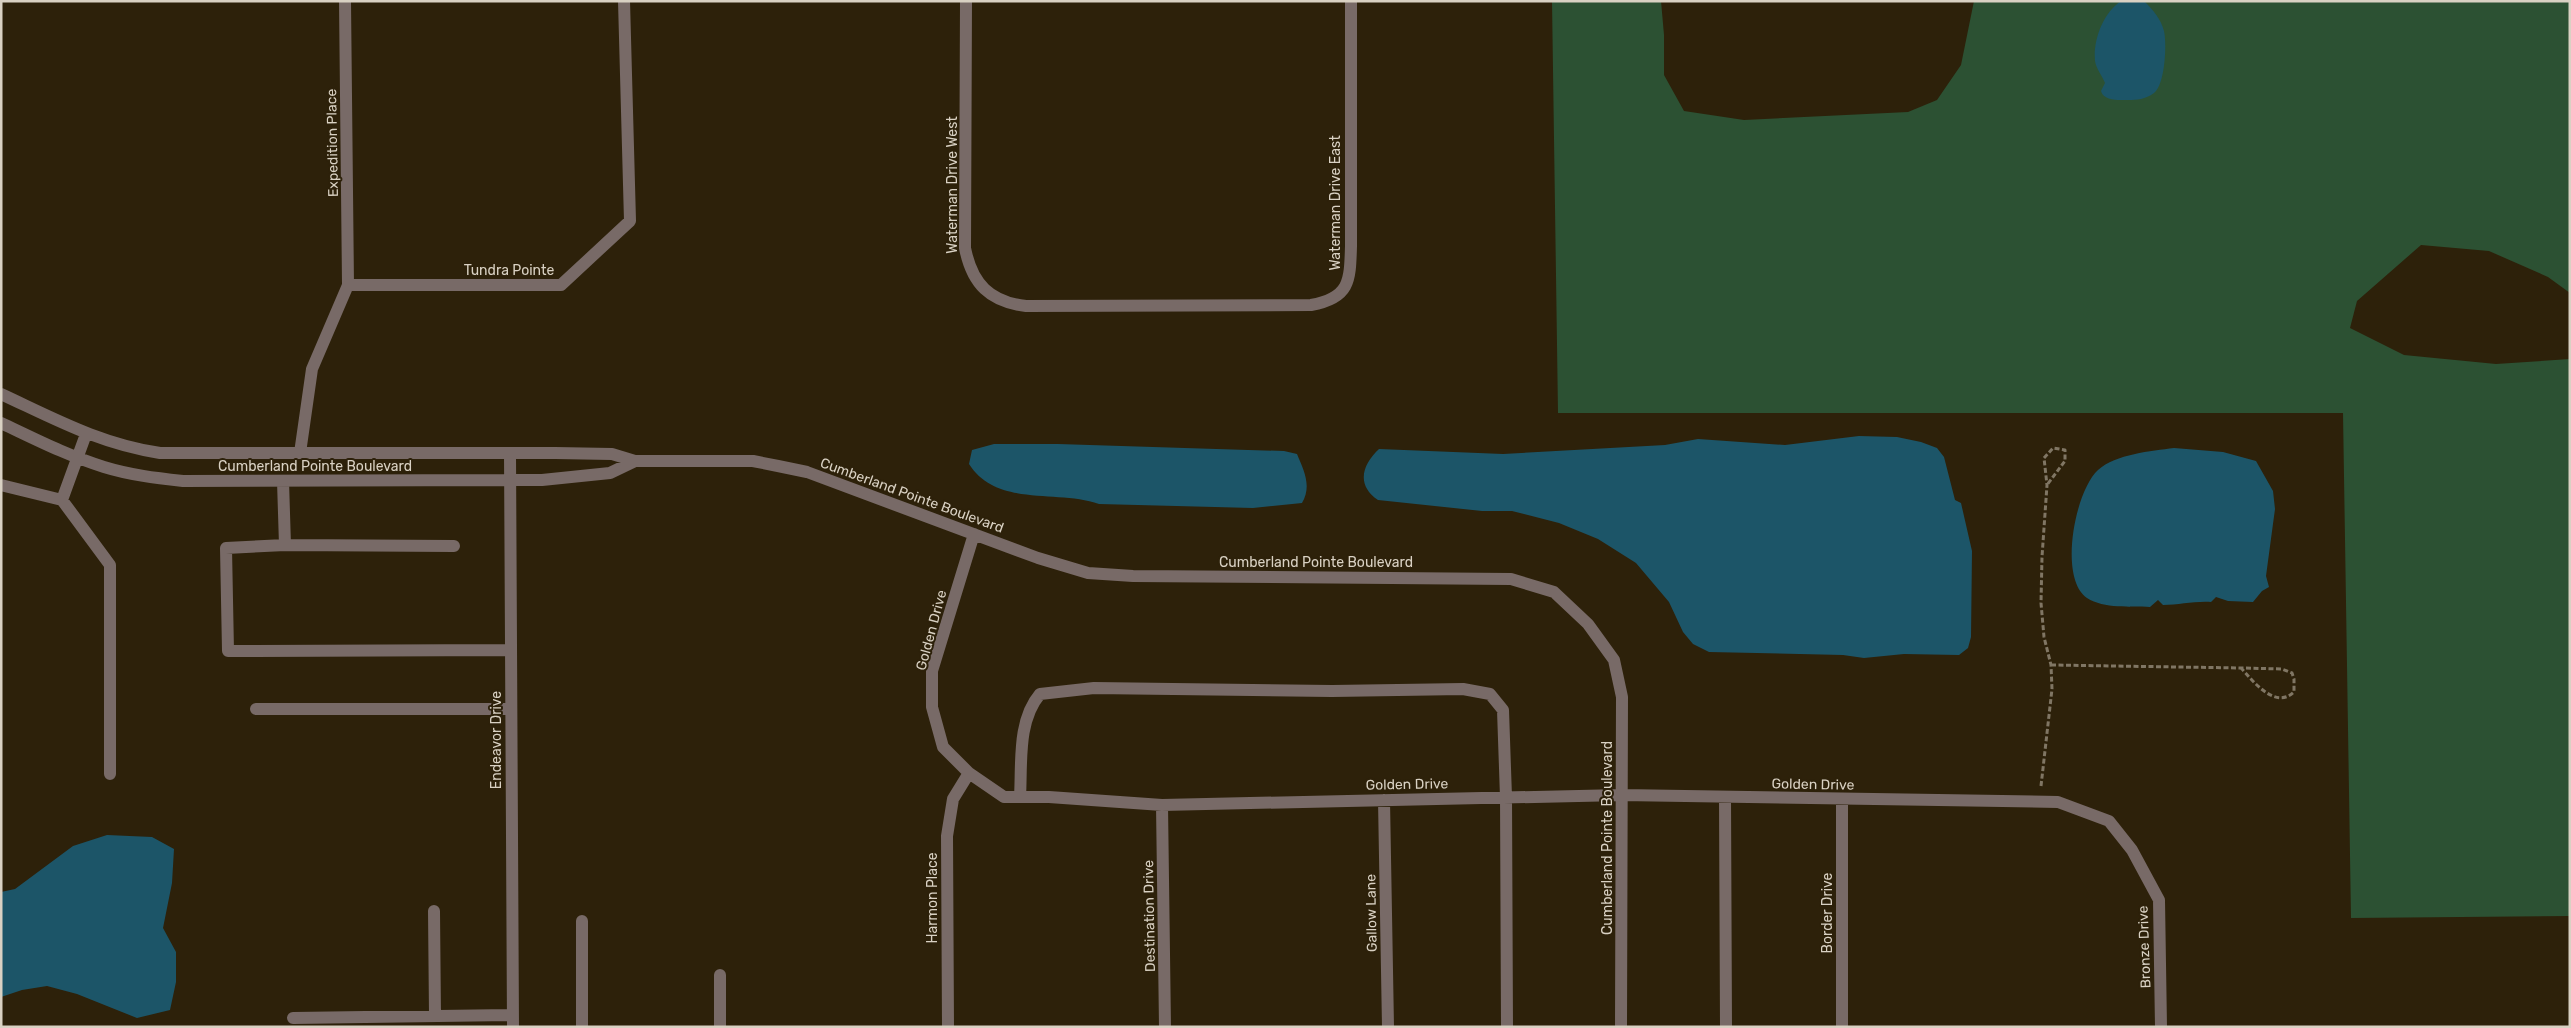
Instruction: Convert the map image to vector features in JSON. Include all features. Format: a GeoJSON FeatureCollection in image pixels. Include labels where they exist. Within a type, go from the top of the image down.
{"type":"FeatureCollection","features":[{"type":"Feature","properties":{"kind":"street","name":"Expedition Place"},"geometry":{"type":"LineString","coordinates":[[345,1],[348,285]]}},
{"type":"Feature","properties":{"kind":"street","name":"Tundra Pointe"},"geometry":{"type":"LineString","coordinates":[[348,285],[561,285],[630,221],[624,1]]}},
{"type":"Feature","properties":{"kind":"street","name":"Waterman Drive West"},"geometry":{"type":"LineString","coordinates":[[966,1],[965,248],[969,266],[976,278],[986,291],[1010,304],[1174,305]]}},
{"type":"Feature","properties":{"kind":"street","name":"Waterman Drive East"},"geometry":{"type":"LineString","coordinates":[[1174,305],[1311,305],[1325,302],[1346,288],[1350,277],[1351,254],[1351,1]]}},
{"type":"Feature","properties":{"kind":"street"},"geometry":{"type":"LineString","coordinates":[[300,453],[312,369],[348,285]]}},
{"type":"Feature","properties":{"kind":"street","name":"Cumberland Pointe Boulevard"},"geometry":{"type":"LineString","coordinates":[[1,394],[86,434],[115,444],[160,453],[612,454],[635,461],[753,461],[823,478],[974,534],[1088,573],[1133,576],[1511,579],[1554,592],[1588,624],[1614,660],[1622,697],[1621,1027]]}},
{"type":"Feature","properties":{"kind":"street","name":"Cumberland Pointe Boulevard"},"geometry":{"type":"LineString","coordinates":[[1,424],[76,458],[132,475],[174,480],[542,480],[610,473],[635,461]]}},
{"type":"Feature","properties":{"kind":"street"},"geometry":{"type":"LineString","coordinates":[[62,500],[86,434]]}},
{"type":"Feature","properties":{"kind":"street","name":"Endeavor Drive"},"geometry":{"type":"LineString","coordinates":[[510,453],[513,1021]]}},
{"type":"Feature","properties":{"kind":"street"},"geometry":{"type":"LineString","coordinates":[[283,481],[285,545]]}},
{"type":"Feature","properties":{"kind":"street"},"geometry":{"type":"LineString","coordinates":[[1,486],[62,500],[110,565],[110,774]]}},
{"type":"Feature","properties":{"kind":"street","name":"Golden Drive"},"geometry":{"type":"LineString","coordinates":[[974,534],[932,671],[932,708],[943,747],[969,773],[1004,797],[1162,805],[1622,795],[2058,802],[2108,821]]}},
{"type":"Feature","properties":{"kind":"street"},"geometry":{"type":"LineString","coordinates":[[454,546],[285,545],[226,548],[228,651],[511,650]]}},
{"type":"Feature","properties":{"kind":"street"},"geometry":{"type":"LineString","coordinates":[[1020,797],[1023,733],[1032,703],[1040,694],[1094,688],[1332,691],[1463,689],[1490,694],[1503,710],[1506,797],[1507,1027]]}},
{"type":"Feature","properties":{"kind":"street"},"geometry":{"type":"LineString","coordinates":[[256,709],[511,709]]}},
{"type":"Feature","properties":{"kind":"street","name":"Harmon Place"},"geometry":{"type":"LineString","coordinates":[[948,1027],[947,836],[953,799],[969,773]]}},
{"type":"Feature","properties":{"kind":"street"},"geometry":{"type":"LineString","coordinates":[[1725,797],[1726,1027]]}},
{"type":"Feature","properties":{"kind":"street","name":"Gallow Lane"},"geometry":{"type":"LineString","coordinates":[[1384,800],[1388,1027]]}},
{"type":"Feature","properties":{"kind":"street","name":"Border Drive"},"geometry":{"type":"LineString","coordinates":[[1842,800],[1842,1027]]}},
{"type":"Feature","properties":{"kind":"street","name":"Destination Drive"},"geometry":{"type":"LineString","coordinates":[[1162,805],[1165,1027]]}},
{"type":"Feature","properties":{"kind":"street","name":"Bronze Drive"},"geometry":{"type":"LineString","coordinates":[[2108,821],[2132,850],[2158,900],[2162,1027]]}},
{"type":"Feature","properties":{"kind":"street"},"geometry":{"type":"LineString","coordinates":[[434,910],[435,1016]]}},
{"type":"Feature","properties":{"kind":"street"},"geometry":{"type":"LineString","coordinates":[[582,921],[582,1027]]}},
{"type":"Feature","properties":{"kind":"street"},"geometry":{"type":"LineString","coordinates":[[720,975],[720,1027]]}},
{"type":"Feature","properties":{"kind":"street"},"geometry":{"type":"LineString","coordinates":[[293,1018],[435,1016],[513,1021]]}},
{"type":"Feature","properties":{"kind":"path"},"geometry":{"type":"LineString","coordinates":[[2040,802],[2052,705],[2051,664],[2044,637],[2041,603],[2047,485],[2044,458],[2047,452],[2053,448],[2065,450],[2065,461],[2047,485]]}},
{"type":"Feature","properties":{"kind":"path"},"geometry":{"type":"LineString","coordinates":[[2051,664],[2240,668],[2288,670],[2294,679],[2294,692],[2288,697],[2282,698],[2263,691],[2240,668]]}},
{"type":"Feature","properties":{"kind":"green space"},"geometry":{"type":"Polygon","coordinates":[[[1552,1],[1661,1],[1664,35],[1664,75],[1684,111],[1744,120],[1908,112],[1937,100],[1961,65],[1974,1],[2570,1],[2570,293],[2548,277],[2489,251],[2421,245],[2357,301],[2350,328],[2404,355],[2496,364],[2570,359],[2570,916],[2351,918],[2343,413],[1558,413],[1552,1]]]}},
{"type":"Feature","properties":{"kind":"water"},"geometry":{"type":"Polygon","coordinates":[[[2121,1],[2145,2],[2159,19],[2164,31],[2165,54],[2161,82],[2154,93],[2142,99],[2112,99],[2104,96],[2101,91],[2105,83],[2095,61],[2096,44],[2104,20],[2109,12],[2121,1]]]}},
{"type":"Feature","properties":{"kind":"water"},"geometry":{"type":"Polygon","coordinates":[[[1859,436],[1897,437],[1921,442],[1937,448],[1944,457],[1955,500],[1961,503],[1972,551],[1971,637],[1968,648],[1959,655],[1904,654],[1864,658],[1843,655],[1709,652],[1693,644],[1683,632],[1669,602],[1636,563],[1598,539],[1559,523],[1512,511],[1482,511],[1378,500],[1366,488],[1364,481],[1365,468],[1379,449],[1503,454],[1665,445],[1698,439],[1785,445],[1859,436]]]}},
{"type":"Feature","properties":{"kind":"water"},"geometry":{"type":"Polygon","coordinates":[[[994,444],[1058,444],[1284,451],[1297,454],[1307,485],[1302,503],[1253,508],[1099,504],[1083,500],[1029,495],[995,487],[981,478],[969,464],[972,450],[994,444]]]}},
{"type":"Feature","properties":{"kind":"water"},"geometry":{"type":"Polygon","coordinates":[[[2174,448],[2223,452],[2256,461],[2273,491],[2275,509],[2266,576],[2269,587],[2262,591],[2253,602],[2228,601],[2216,597],[2211,602],[2163,605],[2158,600],[2150,607],[2126,607],[2094,602],[2087,598],[2078,588],[2073,573],[2073,534],[2082,496],[2098,470],[2114,460],[2134,454],[2174,448]]]}},
{"type":"Feature","properties":{"kind":"water"},"geometry":{"type":"Polygon","coordinates":[[[107,835],[152,837],[174,849],[172,883],[163,928],[176,952],[176,982],[170,1010],[137,1018],[77,994],[47,986],[22,990],[1,997],[1,892],[15,889],[73,846],[107,835]]]}}]}
